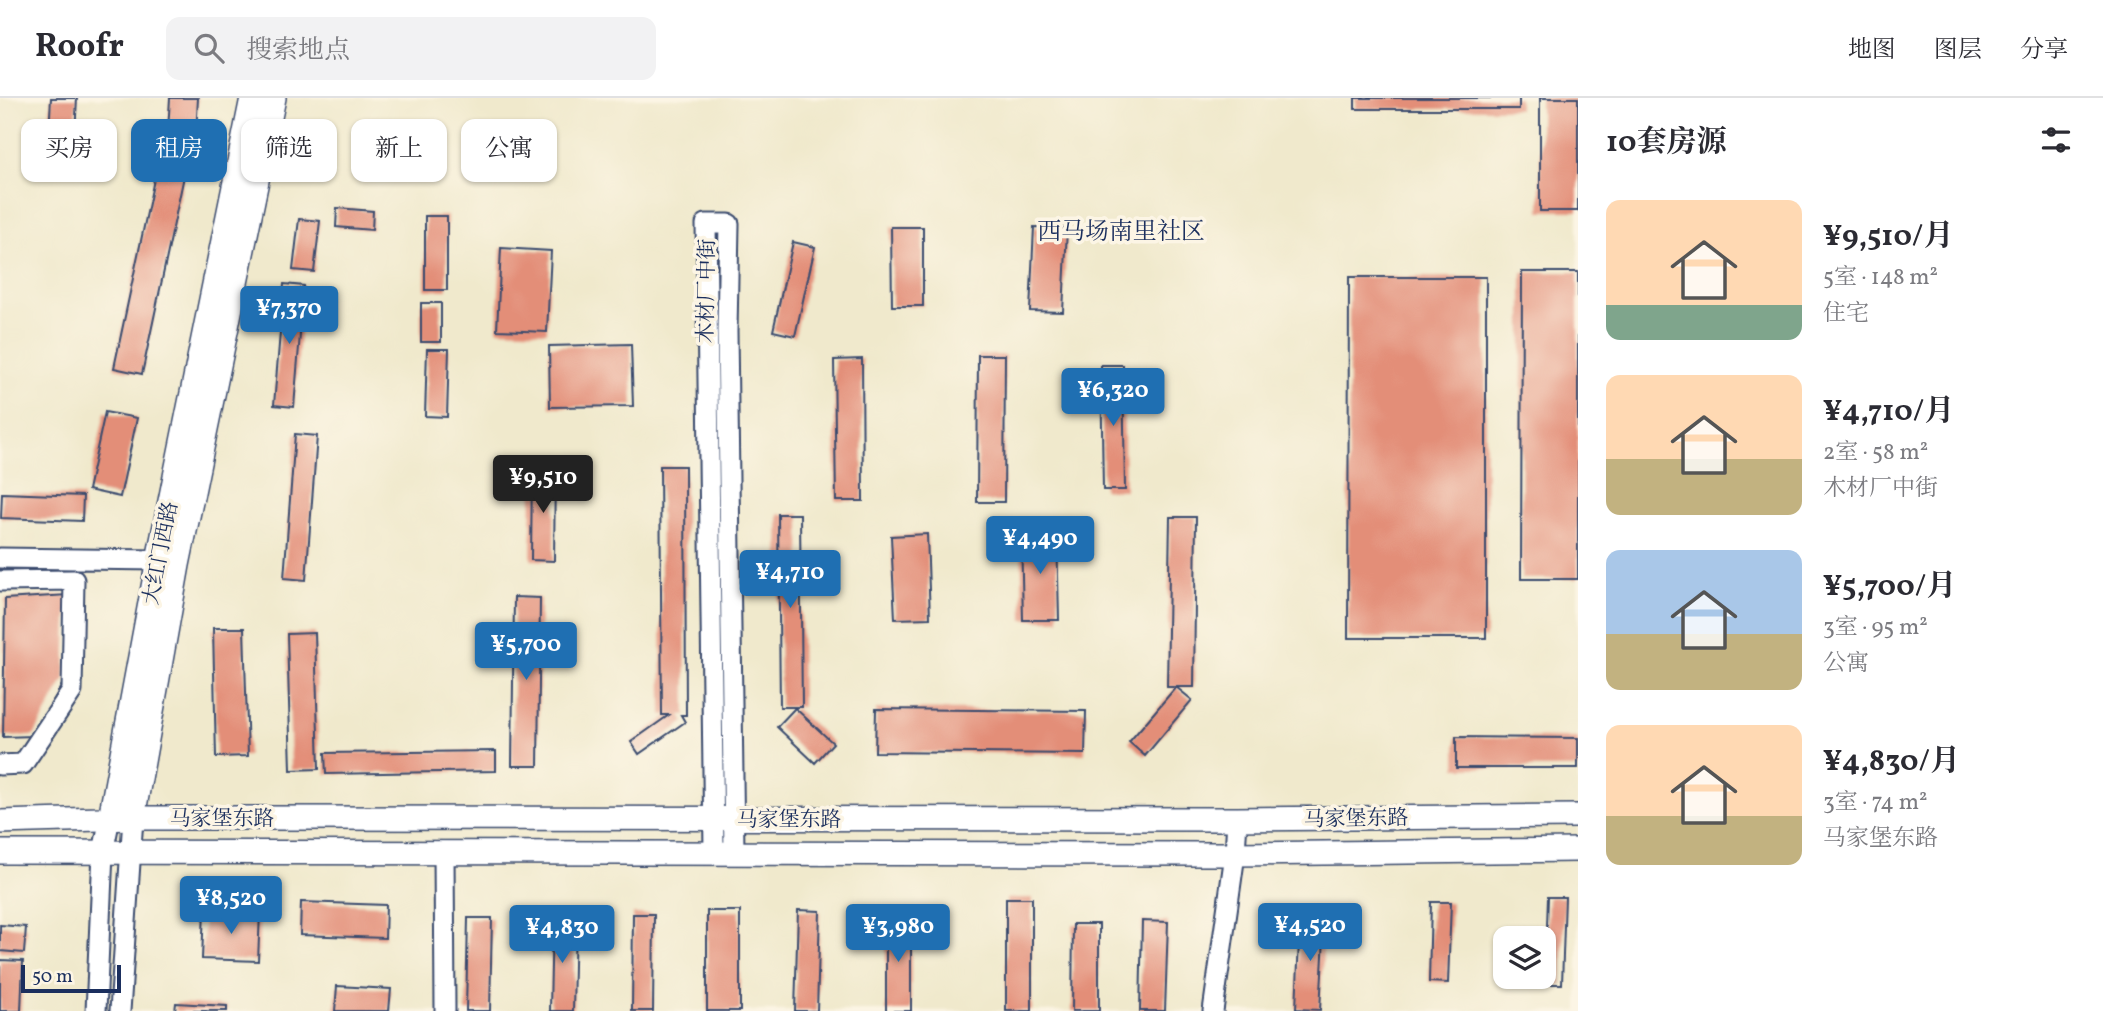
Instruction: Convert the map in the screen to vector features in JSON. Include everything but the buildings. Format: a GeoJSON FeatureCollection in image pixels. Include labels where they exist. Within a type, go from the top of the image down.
{"type":"FeatureCollection","features":[{"type":"Feature","properties":{"kind":"main road","name":"大红门西路"},"geometry":{"type":"LineString","coordinates":[[110,818],[158,560],[252,98]]}},
{"type":"Feature","properties":{"kind":"main road","name":"大红门西路"},"geometry":{"type":"LineString","coordinates":[[133,818],[178,565],[274,98]]}},
{"type":"Feature","properties":{"kind":"main road","name":"马家堡东路"},"geometry":{"type":"LineString","coordinates":[[0,822],[110,818],[1237,819],[1578,816]]}},
{"type":"Feature","properties":{"kind":"main road","name":"马家堡东路"},"geometry":{"type":"LineString","coordinates":[[0,852],[724,851],[1235,854],[1578,850]]}},
{"type":"Feature","properties":{"kind":"street","name":"木材厂中街"},"geometry":{"type":"LineString","coordinates":[[724,819],[706,224],[729,224],[724,851]]}},
{"type":"Feature","properties":{"kind":"street"},"geometry":{"type":"LineString","coordinates":[[0,558],[158,560]]}},
{"type":"Feature","properties":{"kind":"street"},"geometry":{"type":"LineString","coordinates":[[0,581],[74,580],[72,691],[23,764],[0,765]]}},
{"type":"Feature","properties":{"kind":"street","name":"大红门西路"},"geometry":{"type":"LineString","coordinates":[[96,1011],[103,852],[110,818]]}},
{"type":"Feature","properties":{"kind":"street","name":"大红门西路"},"geometry":{"type":"LineString","coordinates":[[120,1011],[133,818]]}},
{"type":"Feature","properties":{"kind":"street"},"geometry":{"type":"LineString","coordinates":[[1213,1011],[1235,854],[1237,819]]}},
{"type":"Feature","properties":{"kind":"street"},"geometry":{"type":"LineString","coordinates":[[444,852],[445,1011]]}},
{"type":"Feature","properties":{"kind":"district","name":"西马场南里社区"},"geometry":{"type":"Point","coordinates":[1121,231]}}]}
